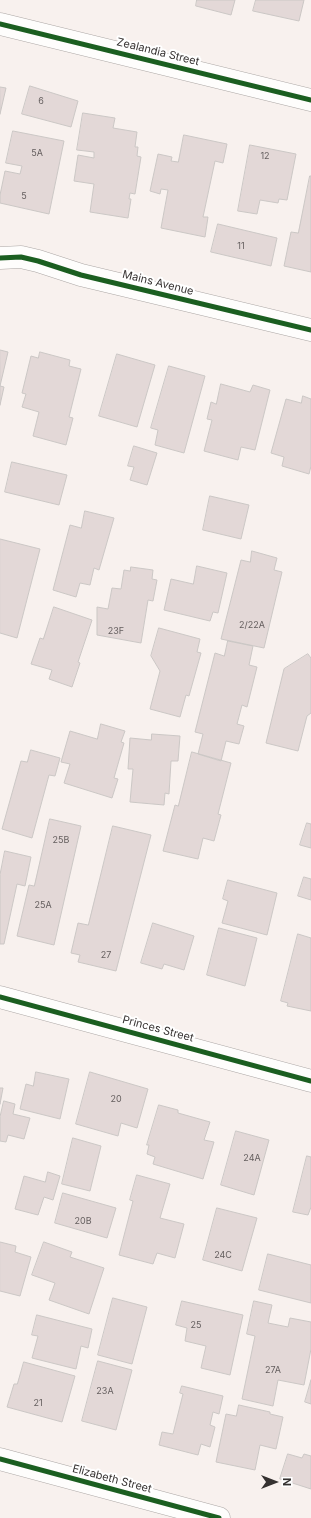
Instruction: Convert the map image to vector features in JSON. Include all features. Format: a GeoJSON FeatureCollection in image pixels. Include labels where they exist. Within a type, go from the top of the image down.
{"type":"FeatureCollection","features":[{"type":"Feature","properties":{"kind":"street","name":"Zealandia Street"},"geometry":{"type":"LineString","coordinates":[[0,24],[311,100]]}},
{"type":"Feature","properties":{"kind":"street","name":"Mains Avenue"},"geometry":{"type":"LineString","coordinates":[[0,258],[21,258],[38,261],[80,274],[311,330]]}},
{"type":"Feature","properties":{"kind":"street","name":"Princes Street"},"geometry":{"type":"LineString","coordinates":[[0,997],[311,1081]]}},
{"type":"Feature","properties":{"kind":"street","name":"Elizabeth Street"},"geometry":{"type":"LineString","coordinates":[[0,1459],[218,1518]]}},
{"type":"Feature","properties":{"kind":"building"},"geometry":{"type":"Polygon","coordinates":[[[197,0],[235,0],[231,15],[196,6],[197,0]]]}},
{"type":"Feature","properties":{"kind":"building"},"geometry":{"type":"Polygon","coordinates":[[[256,0],[304,0],[299,21],[253,11],[256,0]]]}},
{"type":"Feature","properties":{"kind":"building"},"geometry":{"type":"Polygon","coordinates":[[[30,86],[78,101],[71,127],[22,114],[30,86]]]}},
{"type":"Feature","properties":{"kind":"building"},"geometry":{"type":"Polygon","coordinates":[[[0,87],[6,88],[0,114],[0,87]]]}},
{"type":"Feature","properties":{"kind":"building"},"geometry":{"type":"Polygon","coordinates":[[[83,113],[115,118],[113,128],[137,132],[135,147],[138,147],[137,156],[141,157],[135,194],[130,193],[129,199],[131,199],[128,218],[90,212],[94,184],[74,181],[78,155],[94,158],[94,152],[77,150],[83,113]]]}},
{"type":"Feature","properties":{"kind":"building"},"geometry":{"type":"Polygon","coordinates":[[[13,131],[64,141],[49,214],[0,203],[0,195],[5,171],[20,174],[22,166],[6,163],[13,131]]]}},
{"type":"Feature","properties":{"kind":"building"},"geometry":{"type":"Polygon","coordinates":[[[184,135],[227,144],[223,163],[215,161],[203,217],[208,217],[205,237],[161,228],[168,190],[161,189],[160,194],[150,191],[158,154],[172,157],[171,161],[178,162],[184,135]]]}},
{"type":"Feature","properties":{"kind":"building"},"geometry":{"type":"Polygon","coordinates":[[[250,145],[296,154],[287,200],[279,199],[278,203],[260,200],[257,214],[238,211],[250,145]]]}},
{"type":"Feature","properties":{"kind":"building"},"geometry":{"type":"Polygon","coordinates":[[[310,176],[311,272],[284,266],[291,232],[298,233],[310,176]]]}},
{"type":"Feature","properties":{"kind":"building"},"geometry":{"type":"Polygon","coordinates":[[[218,224],[277,238],[271,266],[211,252],[218,224]]]}},
{"type":"Feature","properties":{"kind":"building"},"geometry":{"type":"Polygon","coordinates":[[[0,350],[8,352],[0,386],[0,350]]]}},
{"type":"Feature","properties":{"kind":"building"},"geometry":{"type":"Polygon","coordinates":[[[40,352],[70,360],[69,366],[81,369],[69,417],[73,418],[66,445],[33,436],[39,412],[22,407],[26,394],[22,393],[31,356],[38,358],[40,352]]]}},
{"type":"Feature","properties":{"kind":"building"},"geometry":{"type":"Polygon","coordinates":[[[117,354],[155,365],[137,427],[99,416],[117,354]]]}},
{"type":"Feature","properties":{"kind":"building"},"geometry":{"type":"Polygon","coordinates":[[[169,366],[205,376],[184,453],[155,445],[158,430],[151,428],[169,366]]]}},
{"type":"Feature","properties":{"kind":"building"},"geometry":{"type":"Polygon","coordinates":[[[221,384],[250,392],[253,385],[270,390],[255,450],[241,447],[238,460],[204,451],[212,420],[207,419],[211,402],[216,404],[221,384]]]}},
{"type":"Feature","properties":{"kind":"building"},"geometry":{"type":"Polygon","coordinates":[[[0,386],[4,387],[0,405],[0,386]]]}},
{"type":"Feature","properties":{"kind":"building"},"geometry":{"type":"Polygon","coordinates":[[[303,396],[311,399],[311,466],[309,474],[282,466],[284,457],[271,453],[286,399],[301,403],[303,396]]]}},
{"type":"Feature","properties":{"kind":"building"},"geometry":{"type":"Polygon","coordinates":[[[134,446],[157,453],[147,485],[130,480],[134,467],[128,466],[134,446]]]}},
{"type":"Feature","properties":{"kind":"building"},"geometry":{"type":"Polygon","coordinates":[[[12,462],[67,475],[59,505],[5,492],[12,462]]]}},
{"type":"Feature","properties":{"kind":"building"},"geometry":{"type":"Polygon","coordinates":[[[210,496],[249,505],[241,539],[203,530],[210,496]]]}},
{"type":"Feature","properties":{"kind":"building"},"geometry":{"type":"Polygon","coordinates":[[[85,511],[114,518],[99,570],[94,568],[90,585],[80,583],[76,597],[53,590],[70,525],[81,528],[85,511]]]}},
{"type":"Feature","properties":{"kind":"building"},"geometry":{"type":"Polygon","coordinates":[[[0,539],[40,549],[17,638],[0,633],[0,539]]]}},
{"type":"Feature","properties":{"kind":"building"},"geometry":{"type":"Polygon","coordinates":[[[252,551],[277,558],[274,570],[282,572],[264,648],[221,639],[241,560],[250,562],[252,551]]]}},
{"type":"Feature","properties":{"kind":"building"},"geometry":{"type":"Polygon","coordinates":[[[197,566],[227,573],[218,613],[213,612],[210,621],[164,610],[171,579],[193,584],[197,566]]]}},
{"type":"Feature","properties":{"kind":"building"},"geometry":{"type":"Polygon","coordinates":[[[131,567],[153,570],[152,579],[157,580],[153,601],[148,600],[141,643],[97,635],[97,607],[108,609],[112,588],[121,589],[124,570],[130,571],[131,567]]]}},
{"type":"Feature","properties":{"kind":"building"},"geometry":{"type":"Polygon","coordinates":[[[54,607],[92,620],[78,662],[80,663],[72,687],[49,679],[52,670],[31,664],[40,638],[43,639],[54,607]]]}},
{"type":"Feature","properties":{"kind":"building"},"geometry":{"type":"Polygon","coordinates":[[[159,628],[200,639],[197,652],[201,653],[189,696],[186,695],[180,717],[150,709],[160,671],[151,656],[159,628]]]}},
{"type":"Feature","properties":{"kind":"building"},"geometry":{"type":"Polygon","coordinates":[[[228,641],[253,646],[249,665],[257,667],[247,707],[242,705],[237,724],[244,726],[239,744],[226,741],[221,761],[198,754],[203,734],[195,732],[215,653],[224,656],[228,641]]]}},
{"type":"Feature","properties":{"kind":"building"},"geometry":{"type":"Polygon","coordinates":[[[308,654],[311,658],[311,713],[307,716],[298,751],[266,743],[284,669],[308,654]]]}},
{"type":"Feature","properties":{"kind":"building"},"geometry":{"type":"Polygon","coordinates":[[[101,724],[125,731],[121,742],[124,743],[114,778],[118,779],[112,798],[64,783],[70,764],[61,762],[70,731],[97,739],[101,724]]]}},
{"type":"Feature","properties":{"kind":"building"},"geometry":{"type":"Polygon","coordinates":[[[152,734],[180,736],[178,761],[171,761],[169,794],[165,793],[164,805],[130,802],[133,769],[128,769],[130,738],[151,740],[152,734]]]}},
{"type":"Feature","properties":{"kind":"building"},"geometry":{"type":"Polygon","coordinates":[[[31,750],[60,758],[55,776],[49,775],[32,838],[2,829],[21,761],[27,762],[31,750]]]}},
{"type":"Feature","properties":{"kind":"building"},"geometry":{"type":"Polygon","coordinates":[[[192,752],[231,763],[218,814],[221,815],[214,841],[203,838],[198,859],[163,851],[175,805],[178,806],[192,752]]]}},
{"type":"Feature","properties":{"kind":"building"},"geometry":{"type":"Polygon","coordinates":[[[50,819],[81,826],[54,945],[17,936],[29,885],[34,886],[50,819]]]}},
{"type":"Feature","properties":{"kind":"building"},"geometry":{"type":"Polygon","coordinates":[[[307,823],[311,824],[311,848],[300,845],[307,823]]]}},
{"type":"Feature","properties":{"kind":"building"},"geometry":{"type":"Polygon","coordinates":[[[113,826],[151,835],[116,971],[78,962],[80,955],[71,953],[78,923],[88,925],[113,826]]]}},
{"type":"Feature","properties":{"kind":"building"},"geometry":{"type":"Polygon","coordinates":[[[5,851],[31,857],[25,886],[17,884],[4,944],[0,944],[0,875],[5,851]]]}},
{"type":"Feature","properties":{"kind":"building"},"geometry":{"type":"Polygon","coordinates":[[[304,877],[311,879],[311,900],[298,896],[304,877]]]}},
{"type":"Feature","properties":{"kind":"building"},"geometry":{"type":"Polygon","coordinates":[[[228,880],[277,893],[267,935],[222,923],[228,901],[223,899],[228,880]]]}},
{"type":"Feature","properties":{"kind":"building"},"geometry":{"type":"Polygon","coordinates":[[[153,923],[194,936],[184,970],[164,964],[162,969],[141,963],[153,923]]]}},
{"type":"Feature","properties":{"kind":"building"},"geometry":{"type":"Polygon","coordinates":[[[219,928],[257,938],[245,986],[207,975],[219,928]]]}},
{"type":"Feature","properties":{"kind":"building"},"geometry":{"type":"Polygon","coordinates":[[[298,934],[311,938],[311,1011],[287,1006],[288,1003],[281,1001],[298,934]]]}},
{"type":"Feature","properties":{"kind":"building"},"geometry":{"type":"Polygon","coordinates":[[[36,1072],[69,1079],[60,1119],[20,1109],[26,1084],[33,1086],[36,1072]]]}},
{"type":"Feature","properties":{"kind":"building"},"geometry":{"type":"Polygon","coordinates":[[[90,1072],[148,1089],[137,1128],[121,1123],[118,1136],[76,1124],[90,1072]]]}},
{"type":"Feature","properties":{"kind":"building"},"geometry":{"type":"Polygon","coordinates":[[[0,1088],[3,1088],[0,1104],[0,1088]]]}},
{"type":"Feature","properties":{"kind":"building"},"geometry":{"type":"Polygon","coordinates":[[[4,1101],[15,1104],[13,1114],[30,1118],[24,1139],[8,1135],[6,1142],[0,1141],[0,1117],[4,1101]]]}},
{"type":"Feature","properties":{"kind":"building"},"geometry":{"type":"Polygon","coordinates":[[[159,1105],[178,1110],[178,1113],[210,1122],[204,1140],[214,1142],[203,1179],[153,1164],[155,1157],[147,1154],[149,1145],[147,1145],[159,1105]]]}},
{"type":"Feature","properties":{"kind":"building"},"geometry":{"type":"Polygon","coordinates":[[[236,1131],[269,1140],[254,1195],[221,1185],[236,1131]]]}},
{"type":"Feature","properties":{"kind":"building"},"geometry":{"type":"Polygon","coordinates":[[[73,1138],[101,1146],[90,1191],[62,1184],[73,1138]]]}},
{"type":"Feature","properties":{"kind":"building"},"geometry":{"type":"Polygon","coordinates":[[[307,1156],[311,1157],[311,1207],[308,1215],[293,1212],[307,1156]]]}},
{"type":"Feature","properties":{"kind":"building"},"geometry":{"type":"Polygon","coordinates":[[[48,1172],[60,1176],[53,1200],[44,1197],[38,1215],[15,1209],[24,1176],[45,1182],[48,1172]]]}},
{"type":"Feature","properties":{"kind":"building"},"geometry":{"type":"Polygon","coordinates":[[[137,1175],[170,1184],[160,1218],[184,1224],[175,1258],[157,1253],[153,1264],[119,1255],[133,1201],[130,1200],[137,1175]]]}},
{"type":"Feature","properties":{"kind":"building"},"geometry":{"type":"Polygon","coordinates":[[[63,1193],[116,1208],[107,1238],[55,1223],[63,1193]]]}},
{"type":"Feature","properties":{"kind":"building"},"geometry":{"type":"Polygon","coordinates":[[[217,1208],[257,1218],[242,1271],[203,1260],[217,1208]]]}},
{"type":"Feature","properties":{"kind":"building"},"geometry":{"type":"Polygon","coordinates":[[[0,1242],[16,1246],[15,1252],[31,1257],[20,1296],[0,1291],[0,1242]]]}},
{"type":"Feature","properties":{"kind":"building"},"geometry":{"type":"Polygon","coordinates":[[[44,1242],[72,1252],[70,1257],[104,1268],[89,1314],[49,1300],[55,1283],[32,1275],[44,1242]]]}},
{"type":"Feature","properties":{"kind":"building"},"geometry":{"type":"Polygon","coordinates":[[[268,1254],[311,1265],[311,1303],[259,1290],[268,1254]]]}},
{"type":"Feature","properties":{"kind":"building"},"geometry":{"type":"Polygon","coordinates":[[[113,1298],[147,1307],[132,1364],[98,1355],[113,1298]]]}},
{"type":"Feature","properties":{"kind":"building"},"geometry":{"type":"Polygon","coordinates":[[[182,1301],[243,1315],[230,1375],[201,1368],[206,1346],[185,1341],[187,1328],[176,1325],[182,1301]]]}},
{"type":"Feature","properties":{"kind":"building"},"geometry":{"type":"Polygon","coordinates":[[[254,1301],[272,1305],[268,1323],[288,1327],[290,1318],[311,1322],[311,1349],[304,1385],[278,1380],[273,1406],[242,1399],[255,1336],[247,1334],[254,1301]]]}},
{"type":"Feature","properties":{"kind":"building"},"geometry":{"type":"Polygon","coordinates":[[[37,1315],[92,1329],[88,1348],[81,1346],[76,1369],[32,1358],[38,1336],[32,1335],[37,1315]]]}},
{"type":"Feature","properties":{"kind":"building"},"geometry":{"type":"Polygon","coordinates":[[[98,1361],[132,1370],[116,1430],[82,1421],[98,1361]]]}},
{"type":"Feature","properties":{"kind":"building"},"geometry":{"type":"Polygon","coordinates":[[[24,1362],[75,1376],[62,1422],[7,1407],[14,1384],[17,1384],[24,1362]]]}},
{"type":"Feature","properties":{"kind":"building"},"geometry":{"type":"Polygon","coordinates":[[[311,1380],[311,1404],[305,1402],[311,1380]]]}},
{"type":"Feature","properties":{"kind":"building"},"geometry":{"type":"Polygon","coordinates":[[[182,1386],[223,1396],[219,1414],[213,1412],[210,1425],[215,1427],[210,1447],[201,1444],[198,1455],[159,1445],[162,1432],[173,1434],[183,1394],[180,1393],[182,1386]]]}},
{"type":"Feature","properties":{"kind":"building"},"geometry":{"type":"Polygon","coordinates":[[[239,1405],[270,1412],[270,1414],[283,1417],[276,1449],[260,1445],[255,1470],[216,1462],[226,1414],[236,1416],[239,1405]]]}},
{"type":"Feature","properties":{"kind":"building"},"geometry":{"type":"Polygon","coordinates":[[[288,1454],[302,1458],[304,1454],[311,1456],[311,1489],[280,1479],[288,1454]]]}},
{"type":"Feature","properties":{"kind":"cycle path"},"geometry":{"type":"LineString","coordinates":[[0,24],[311,100]]}},
{"type":"Feature","properties":{"kind":"cycle path"},"geometry":{"type":"LineString","coordinates":[[0,258],[21,257],[81,275],[311,330]]}},
{"type":"Feature","properties":{"kind":"cycle path"},"geometry":{"type":"LineString","coordinates":[[0,997],[311,1081]]}},
{"type":"Feature","properties":{"kind":"cycle path"},"geometry":{"type":"LineString","coordinates":[[0,1459],[219,1518]]}}]}
